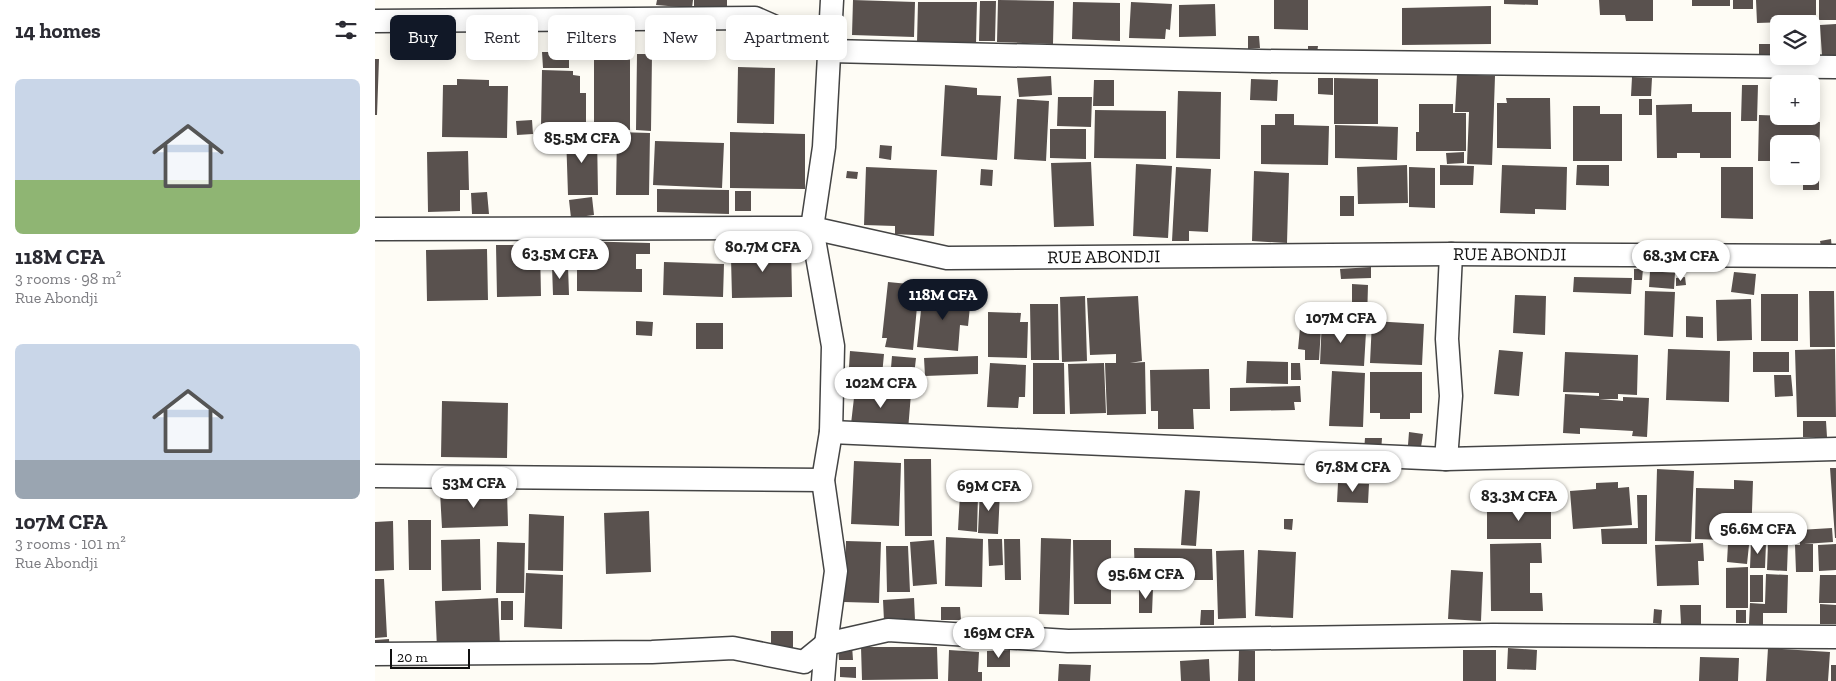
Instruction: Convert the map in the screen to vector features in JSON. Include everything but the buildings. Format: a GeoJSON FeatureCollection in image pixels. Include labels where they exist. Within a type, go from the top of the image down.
{"type":"FeatureCollection","features":[{"type":"Feature","properties":{"kind":"street"},"geometry":{"type":"LineString","coordinates":[[831,15],[832,0]]}},
{"type":"Feature","properties":{"kind":"street"},"geometry":{"type":"LineString","coordinates":[[375,21],[726,18]]}},
{"type":"Feature","properties":{"kind":"street"},"geometry":{"type":"LineString","coordinates":[[847,51],[1258,61],[1836,67]]}},
{"type":"Feature","properties":{"kind":"street"},"geometry":{"type":"LineString","coordinates":[[823,681],[836,571],[823,480],[831,432],[833,346],[812,228],[824,147],[829,60]]}},
{"type":"Feature","properties":{"kind":"street","name":"RUE ABONDJI"},"geometry":{"type":"LineString","coordinates":[[375,229],[812,228],[947,258],[1451,254],[1836,256]]}},
{"type":"Feature","properties":{"kind":"street"},"geometry":{"type":"LineString","coordinates":[[1446,459],[1451,396],[1447,339],[1451,254]]}},
{"type":"Feature","properties":{"kind":"street"},"geometry":{"type":"LineString","coordinates":[[831,432],[1446,459],[1836,449]]}},
{"type":"Feature","properties":{"kind":"street"},"geometry":{"type":"LineString","coordinates":[[375,476],[823,480]]}},
{"type":"Feature","properties":{"kind":"street"},"geometry":{"type":"LineString","coordinates":[[375,654],[652,652],[733,648],[804,662],[826,644],[888,630],[1068,641],[1493,635],[1836,637]]}}]}
